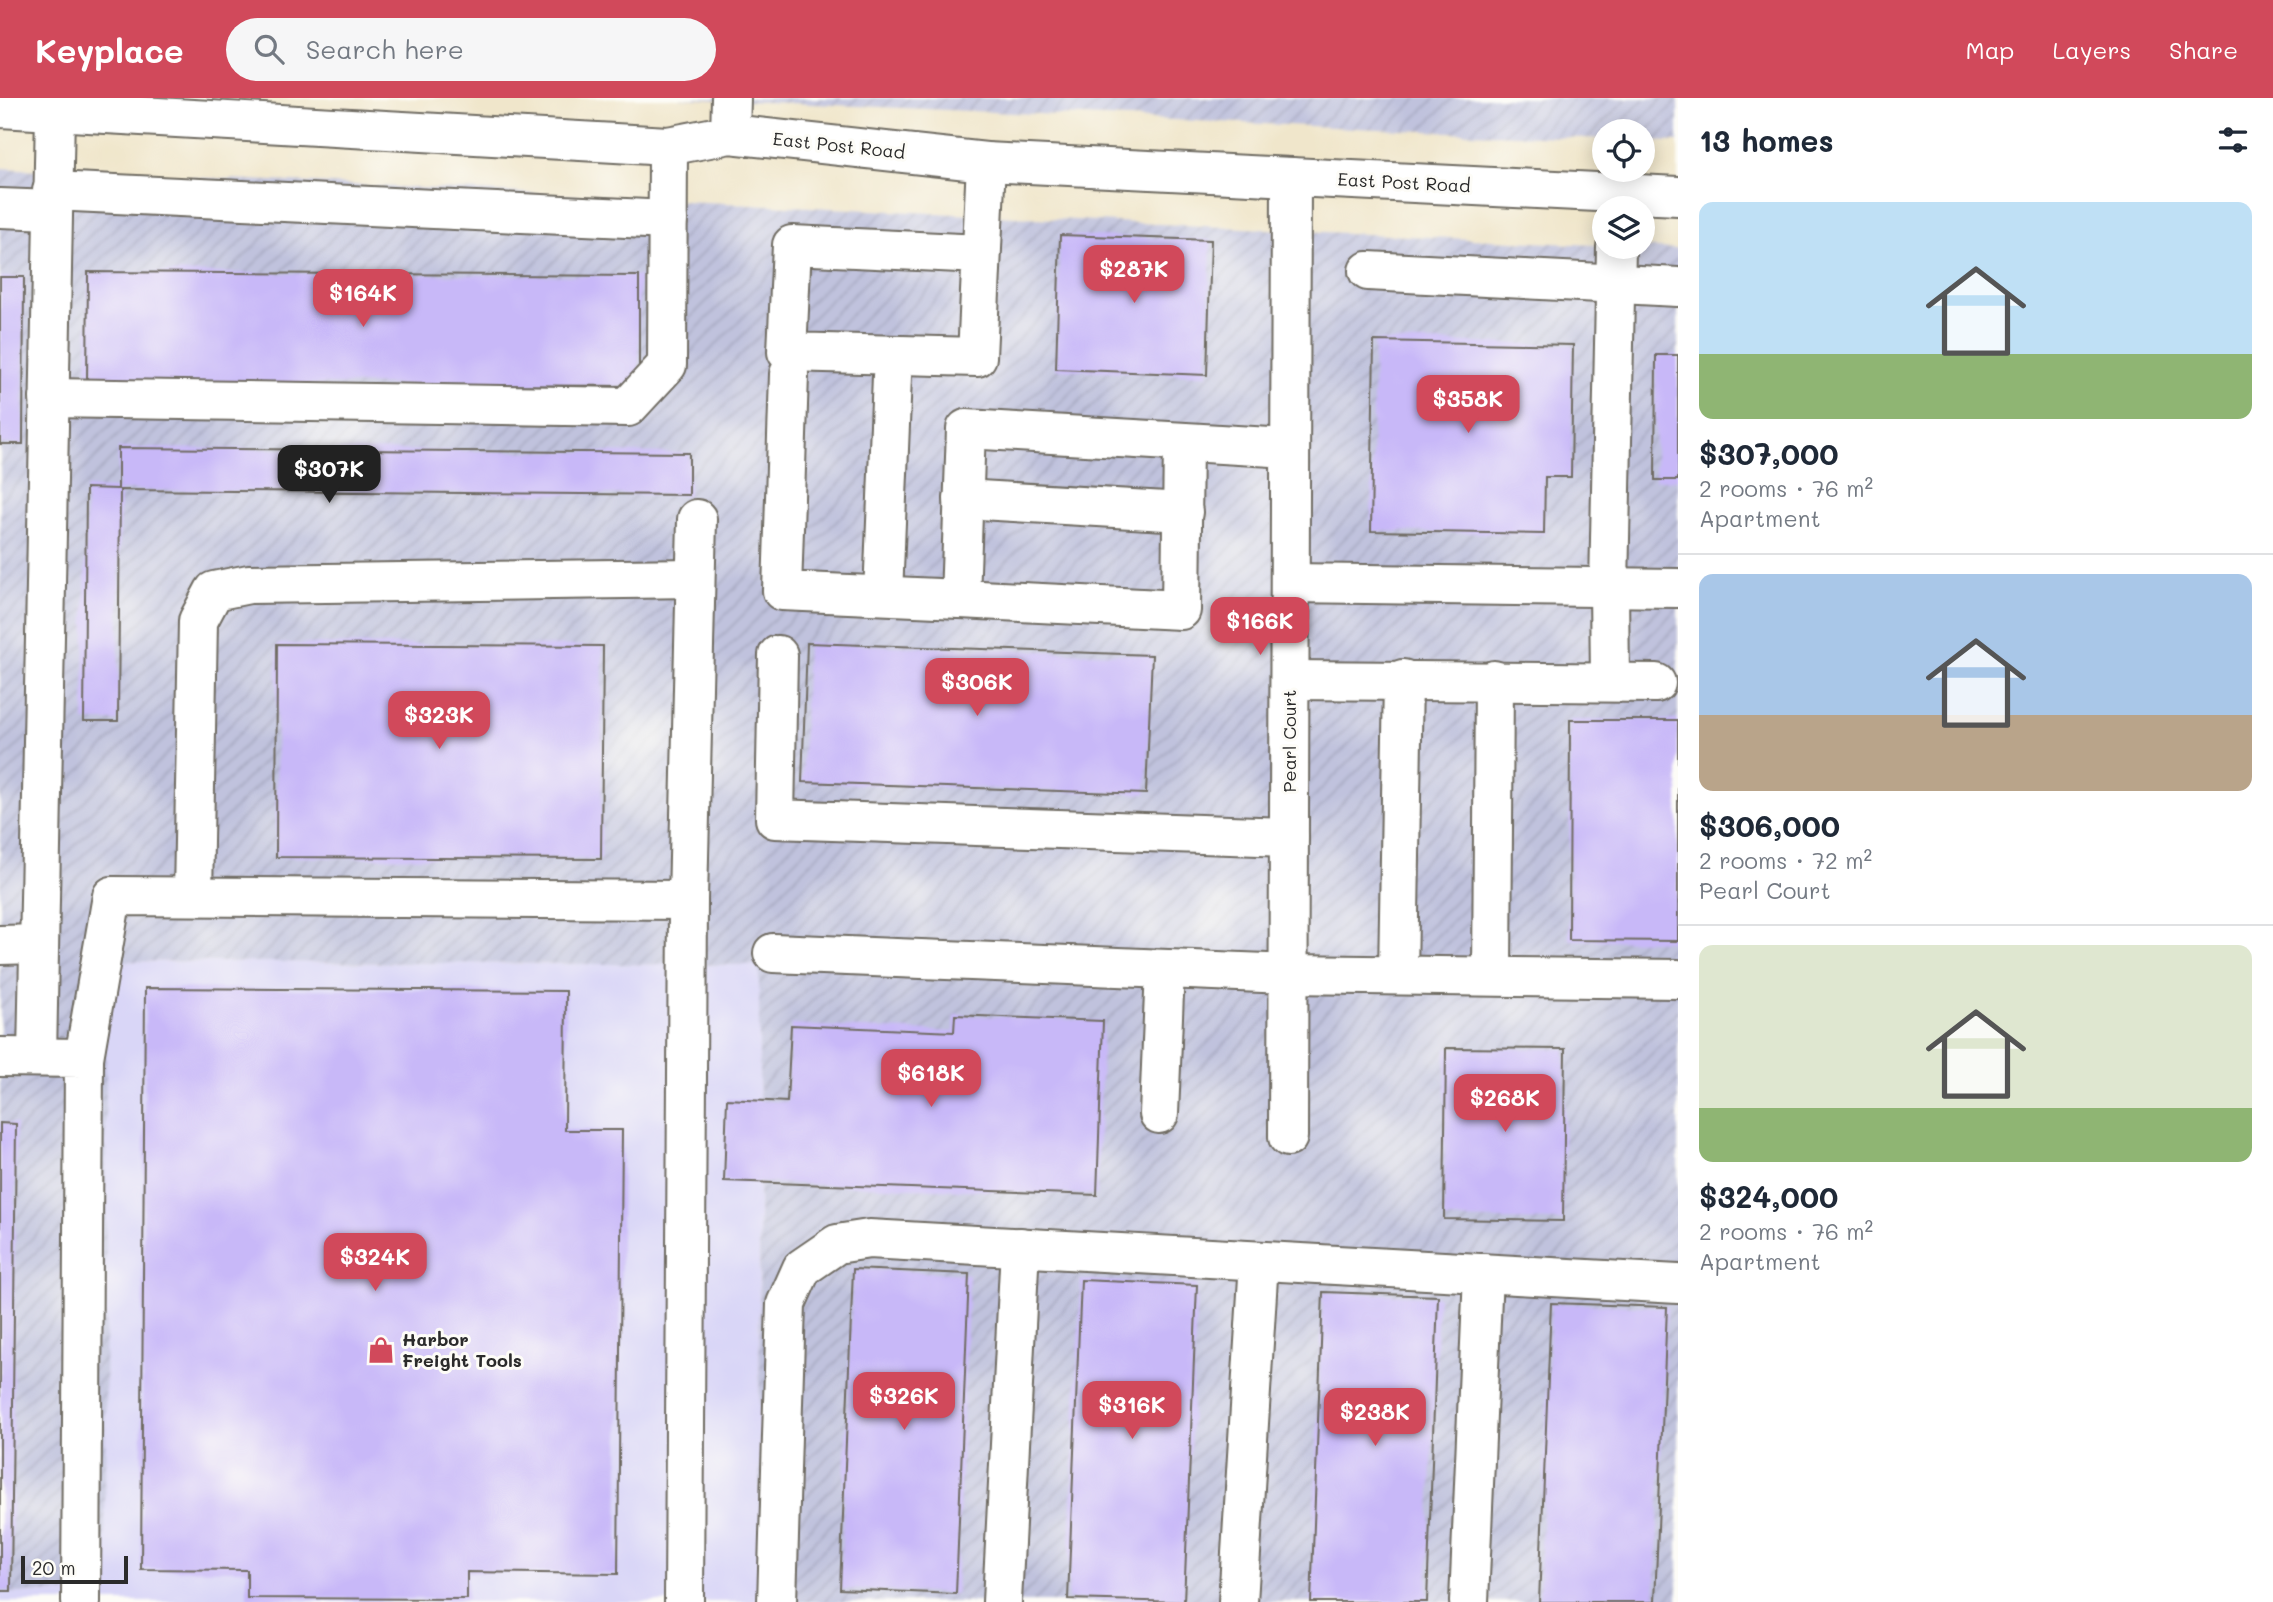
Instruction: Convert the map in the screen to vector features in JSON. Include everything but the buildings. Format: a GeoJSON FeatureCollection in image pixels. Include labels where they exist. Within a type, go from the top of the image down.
{"type":"FeatureCollection","features":[{"type":"Feature","properties":{"kind":"street","name":"East Post Road"},"geometry":{"type":"LineString","coordinates":[[0,108],[55,111],[191,108],[668,146],[731,116],[986,162],[1291,177],[1592,199]]}},
{"type":"Feature","properties":{"kind":"street"},"geometry":{"type":"LineString","coordinates":[[55,111],[39,944],[19,1057],[84,1058]]}},
{"type":"Feature","properties":{"kind":"street"},"geometry":{"type":"LineString","coordinates":[[49,398],[628,407],[667,365],[668,146]]}},
{"type":"Feature","properties":{"kind":"street"},"geometry":{"type":"LineString","coordinates":[[981,254],[792,245],[787,352],[977,357],[986,162]]}},
{"type":"Feature","properties":{"kind":"street","name":"Pearl Court"},"geometry":{"type":"LineString","coordinates":[[1288,1137],[1291,177]]}},
{"type":"Feature","properties":{"kind":"street","name":"East Post Road"},"geometry":{"type":"LineString","coordinates":[[1655,198],[1678,196]]}},
{"type":"Feature","properties":{"kind":"street"},"geometry":{"type":"LineString","coordinates":[[0,208],[52,201],[668,220]]}},
{"type":"Feature","properties":{"kind":"street"},"geometry":{"type":"LineString","coordinates":[[1368,271],[1615,265],[1678,288]]}},
{"type":"Feature","properties":{"kind":"street"},"geometry":{"type":"LineString","coordinates":[[1610,682],[1609,587],[1615,265]]}},
{"type":"Feature","properties":{"kind":"street"},"geometry":{"type":"LineString","coordinates":[[789,374],[782,591],[1181,610],[1183,442]]}},
{"type":"Feature","properties":{"kind":"street"},"geometry":{"type":"LineString","coordinates":[[883,595],[892,376]]}},
{"type":"Feature","properties":{"kind":"street"},"geometry":{"type":"LineString","coordinates":[[960,599],[966,429],[1290,448]]}},
{"type":"Feature","properties":{"kind":"street"},"geometry":{"type":"LineString","coordinates":[[963,499],[1183,512]]}},
{"type":"Feature","properties":{"kind":"street"},"geometry":{"type":"LineString","coordinates":[[684,1602],[688,900],[696,519]]}},
{"type":"Feature","properties":{"kind":"street"},"geometry":{"type":"LineString","coordinates":[[193,896],[198,621],[214,591],[249,584],[695,578]]}},
{"type":"Feature","properties":{"kind":"street"},"geometry":{"type":"LineString","coordinates":[[1290,583],[1678,588]]}},
{"type":"Feature","properties":{"kind":"street"},"geometry":{"type":"LineString","coordinates":[[778,656],[775,819],[1289,837]]}},
{"type":"Feature","properties":{"kind":"street"},"geometry":{"type":"LineString","coordinates":[[1398,975],[1403,679]]}},
{"type":"Feature","properties":{"kind":"street"},"geometry":{"type":"LineString","coordinates":[[1290,680],[1656,682]]}},
{"type":"Feature","properties":{"kind":"street"},"geometry":{"type":"LineString","coordinates":[[1492,976],[1494,680]]}},
{"type":"Feature","properties":{"kind":"street"},"geometry":{"type":"LineString","coordinates":[[81,1602],[84,1058],[112,896],[688,900]]}},
{"type":"Feature","properties":{"kind":"street"},"geometry":{"type":"LineString","coordinates":[[0,945],[39,944]]}},
{"type":"Feature","properties":{"kind":"street"},"geometry":{"type":"LineString","coordinates":[[773,953],[1289,974],[1678,979]]}},
{"type":"Feature","properties":{"kind":"street"},"geometry":{"type":"LineString","coordinates":[[1159,1114],[1165,969]]}},
{"type":"Feature","properties":{"kind":"street"},"geometry":{"type":"LineString","coordinates":[[777,1602],[786,1304],[802,1268],[837,1244],[869,1239],[1678,1284]]}},
{"type":"Feature","properties":{"kind":"street"},"geometry":{"type":"LineString","coordinates":[[1002,1602],[1020,1247]]}},
{"type":"Feature","properties":{"kind":"street"},"geometry":{"type":"LineString","coordinates":[[1238,1602],[1259,1261]]}},
{"type":"Feature","properties":{"kind":"street"},"geometry":{"type":"LineString","coordinates":[[1469,1602],[1483,1273]]}},
{"type":"Feature","properties":{"kind":"shaded area"},"geometry":{"type":"Polygon","coordinates":[[[676,98],[1678,98],[1678,142],[1655,141],[1655,119],[1592,119],[1592,138],[676,98]]]}},
{"type":"Feature","properties":{"kind":"shaded area"},"geometry":{"type":"Polygon","coordinates":[[[0,168],[1592,245],[1592,259],[1655,259],[1655,248],[1678,249],[1678,1602],[760,1602],[759,965],[106,961],[105,1592],[0,1593],[0,168]]]}},
{"type":"Feature","properties":{"kind":"shaded area","name":"Harbor Freight Tools"},"geometry":{"type":"Polygon","coordinates":[[[105,961],[759,965],[760,1602],[0,1602],[0,1593],[105,1592],[105,961]]]}},
{"type":"Feature","properties":{"kind":"place","name":"Harbor Freight Tools"},"geometry":{"type":"Point","coordinates":[381,1350]}}]}
